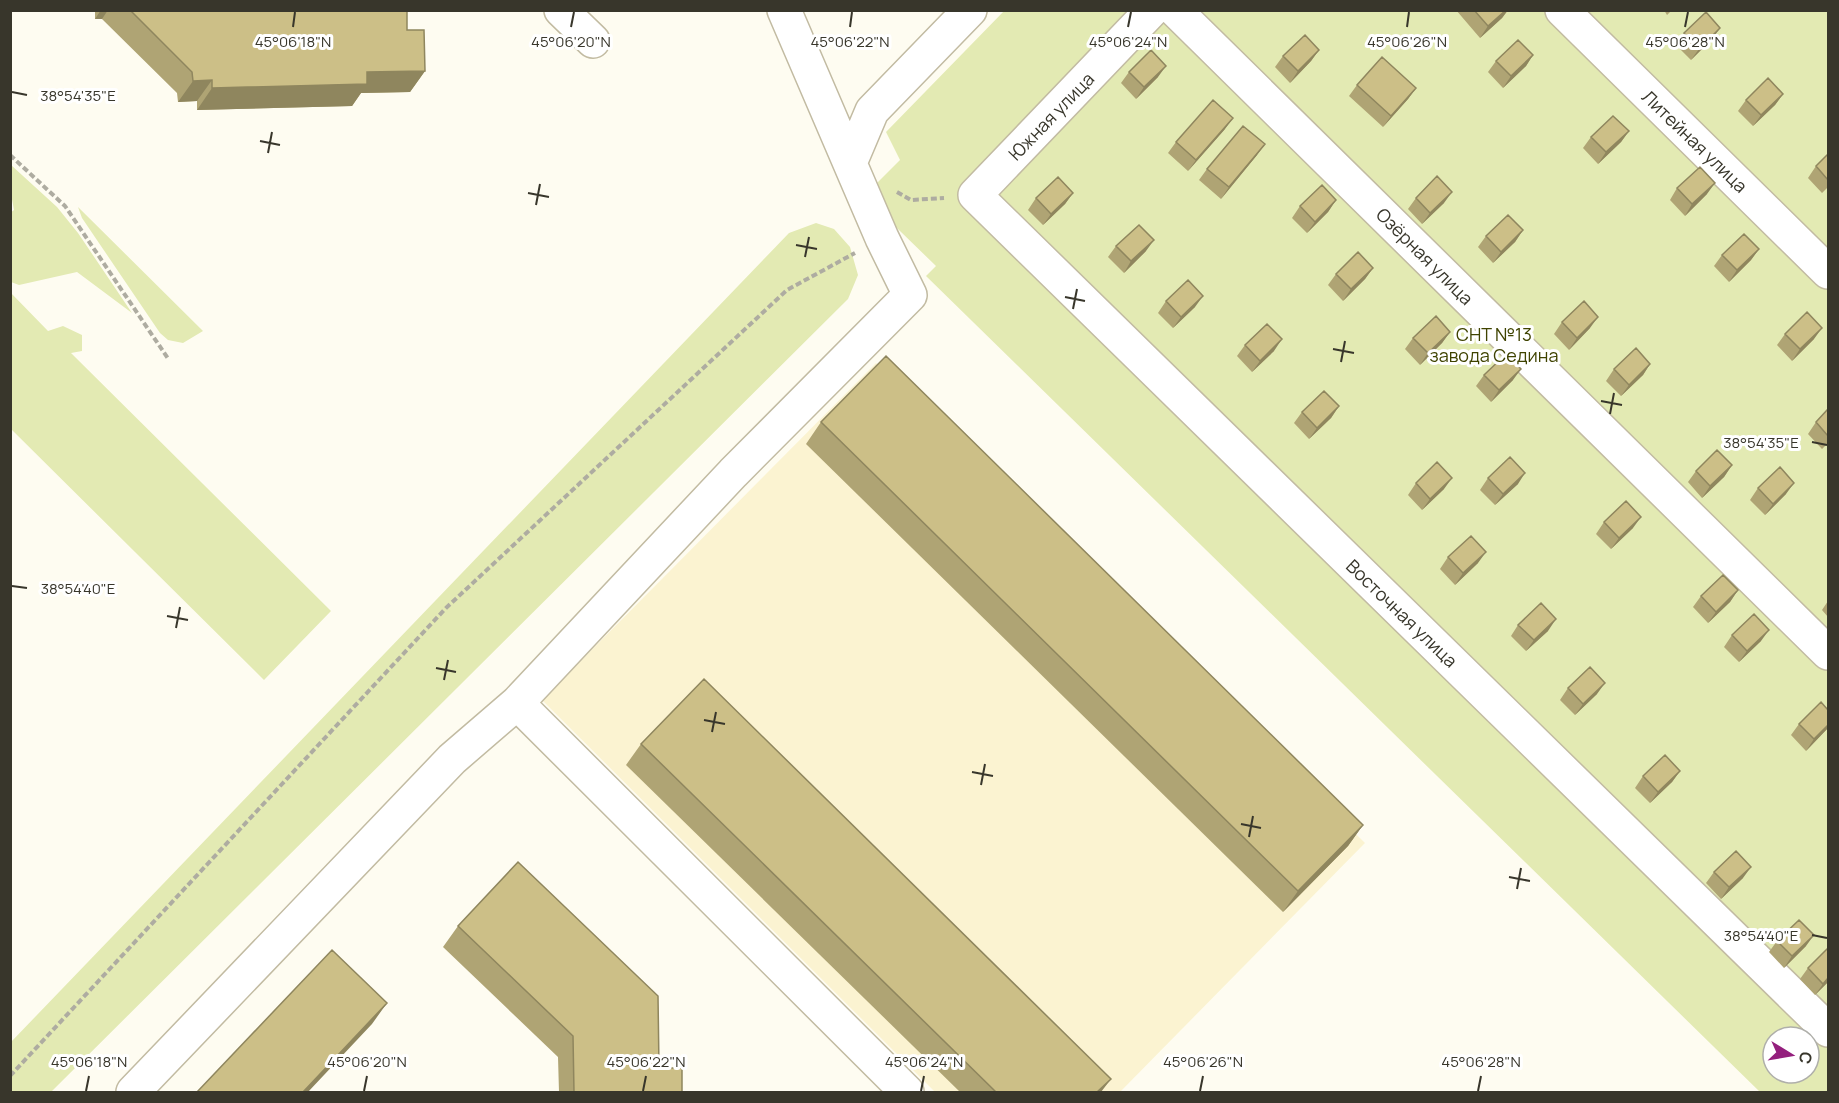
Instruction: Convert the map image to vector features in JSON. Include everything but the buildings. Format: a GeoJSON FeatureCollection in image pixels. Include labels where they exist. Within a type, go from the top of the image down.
{"type":"FeatureCollection","features":[{"type":"Feature","properties":{"kind":"street"},"geometry":{"type":"LineString","coordinates":[[561,10],[592,41]]}},
{"type":"Feature","properties":{"kind":"street"},"geometry":{"type":"LineString","coordinates":[[134,1092],[452,759],[517,703],[733,474],[910,295],[882,238],[784,10]]}},
{"type":"Feature","properties":{"kind":"street"},"geometry":{"type":"LineString","coordinates":[[850,163],[872,111],[970,10]]}},
{"type":"Feature","properties":{"kind":"street","name":"Южная улица"},"geometry":{"type":"LineString","coordinates":[[975,195],[1152,10]]}},
{"type":"Feature","properties":{"kind":"street","name":"Озёрная улица"},"geometry":{"type":"LineString","coordinates":[[1175,10],[1828,653]]}},
{"type":"Feature","properties":{"kind":"street","name":"Литейная улица"},"geometry":{"type":"LineString","coordinates":[[1562,10],[1828,272]]}},
{"type":"Feature","properties":{"kind":"street","name":"Восточная улица"},"geometry":{"type":"LineString","coordinates":[[975,195],[1828,1030]]}},
{"type":"Feature","properties":{"kind":"street"},"geometry":{"type":"LineString","coordinates":[[517,703],[907,1092]]}},
{"type":"Feature","properties":{"kind":"path"},"geometry":{"type":"LineString","coordinates":[[10,155],[65,206],[169,360]]}},
{"type":"Feature","properties":{"kind":"path"},"geometry":{"type":"LineString","coordinates":[[894,190],[911,201],[975,195]]}},
{"type":"Feature","properties":{"kind":"path"},"geometry":{"type":"LineString","coordinates":[[10,1076],[446,608],[787,290],[882,238]]}},
{"type":"Feature","properties":{"kind":"shaded area"},"geometry":{"type":"Polygon","coordinates":[[[876,363],[1365,843],[1120,1092],[935,1092],[542,700],[876,363]]]}},
{"type":"Feature","properties":{"kind":"green space","name":"СНТ №13 завода Седина"},"geometry":{"type":"Polygon","coordinates":[[[1004,11],[1828,11],[1828,1092],[1760,1092],[926,276],[936,266],[864,196],[900,160],[886,132],[1004,11]]]}},
{"type":"Feature","properties":{"kind":"green space"},"geometry":{"type":"Polygon","coordinates":[[[11,165],[57,207],[78,233],[132,313],[77,272],[19,285],[11,282],[10,213],[14,210],[11,194],[11,165]]]}},
{"type":"Feature","properties":{"kind":"green space"},"geometry":{"type":"Polygon","coordinates":[[[78,207],[203,331],[183,343],[168,340],[160,333],[82,218],[78,207]]]}},
{"type":"Feature","properties":{"kind":"green space"},"geometry":{"type":"Polygon","coordinates":[[[816,223],[834,229],[850,247],[858,275],[848,299],[51,1092],[11,1092],[11,1042],[789,233],[816,223]]]}},
{"type":"Feature","properties":{"kind":"green space"},"geometry":{"type":"Polygon","coordinates":[[[11,293],[48,331],[63,326],[82,335],[82,351],[71,353],[331,611],[264,680],[11,429],[11,293]]]}}]}
